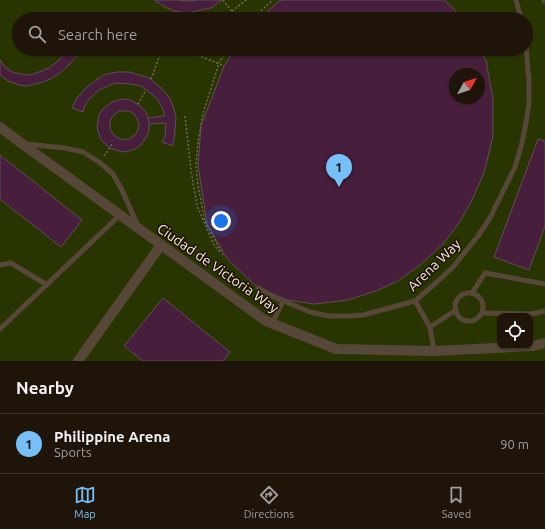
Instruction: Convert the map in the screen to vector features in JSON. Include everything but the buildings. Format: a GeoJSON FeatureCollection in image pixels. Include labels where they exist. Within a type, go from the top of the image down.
{"type":"FeatureCollection","features":[{"type":"Feature","properties":{"kind":"street","name":"Ciudad de Victoria Way"},"geometry":{"type":"LineString","coordinates":[[0,127],[160,245],[272,324],[336,349],[434,351],[533,346],[545,343]]}},
{"type":"Feature","properties":{"kind":"street"},"geometry":{"type":"LineString","coordinates":[[78,361],[160,245]]}},
{"type":"Feature","properties":{"kind":"lane"},"geometry":{"type":"LineString","coordinates":[[516,0],[519,12]]}},
{"type":"Feature","properties":{"kind":"lane","name":"Arena Way"},"geometry":{"type":"LineString","coordinates":[[258,288],[274,298],[310,312],[330,316],[363,315],[415,301],[453,267],[478,236],[490,218],[515,167],[526,123],[529,103],[527,56]]}},
{"type":"Feature","properties":{"kind":"lane"},"geometry":{"type":"LineString","coordinates":[[21,143],[65,148],[83,152],[99,162],[113,174],[140,230]]}},
{"type":"Feature","properties":{"kind":"lane"},"geometry":{"type":"LineString","coordinates":[[0,329],[120,216]]}},
{"type":"Feature","properties":{"kind":"lane"},"geometry":{"type":"LineString","coordinates":[[0,265],[11,262],[47,285]]}},
{"type":"Feature","properties":{"kind":"lane"},"geometry":{"type":"LineString","coordinates":[[472,293],[485,273],[545,284]]}},
{"type":"Feature","properties":{"kind":"lane"},"geometry":{"type":"LineString","coordinates":[[472,293],[482,300],[483,309],[482,313],[476,319],[468,320],[460,317],[456,310],[456,305],[459,297],[463,294],[472,293]]}},
{"type":"Feature","properties":{"kind":"lane"},"geometry":{"type":"LineString","coordinates":[[272,324],[283,301]]}},
{"type":"Feature","properties":{"kind":"lane"},"geometry":{"type":"LineString","coordinates":[[415,301],[430,327],[434,351]]}},
{"type":"Feature","properties":{"kind":"lane"},"geometry":{"type":"LineString","coordinates":[[430,327],[456,310]]}},
{"type":"Feature","properties":{"kind":"lane"},"geometry":{"type":"LineString","coordinates":[[482,313],[532,314],[545,311]]}},
{"type":"Feature","properties":{"kind":"path"},"geometry":{"type":"LineString","coordinates":[[223,0],[232,11],[246,0]]}},
{"type":"Feature","properties":{"kind":"path"},"geometry":{"type":"LineString","coordinates":[[260,12],[273,0]]}},
{"type":"Feature","properties":{"kind":"path"},"geometry":{"type":"LineString","coordinates":[[151,79],[159,56]]}},
{"type":"Feature","properties":{"kind":"path"},"geometry":{"type":"LineString","coordinates":[[201,56],[224,66]]}},
{"type":"Feature","properties":{"kind":"path"},"geometry":{"type":"LineString","coordinates":[[185,116],[197,206],[214,245],[223,256],[205,222],[198,186],[196,164],[203,113],[219,63],[224,56]]}},
{"type":"Feature","properties":{"kind":"path"},"geometry":{"type":"LineString","coordinates":[[138,104],[146,90]]}},
{"type":"Feature","properties":{"kind":"path"},"geometry":{"type":"LineString","coordinates":[[99,162],[113,143]]}},
{"type":"Feature","properties":{"kind":"green space"},"geometry":{"type":"Polygon","coordinates":[[[0,0],[545,0],[545,361],[0,361],[0,0]]]}},
{"type":"Feature","properties":{"kind":"place","name":"Philippine Arena"},"geometry":{"type":"Point","coordinates":[339,187]}}]}
